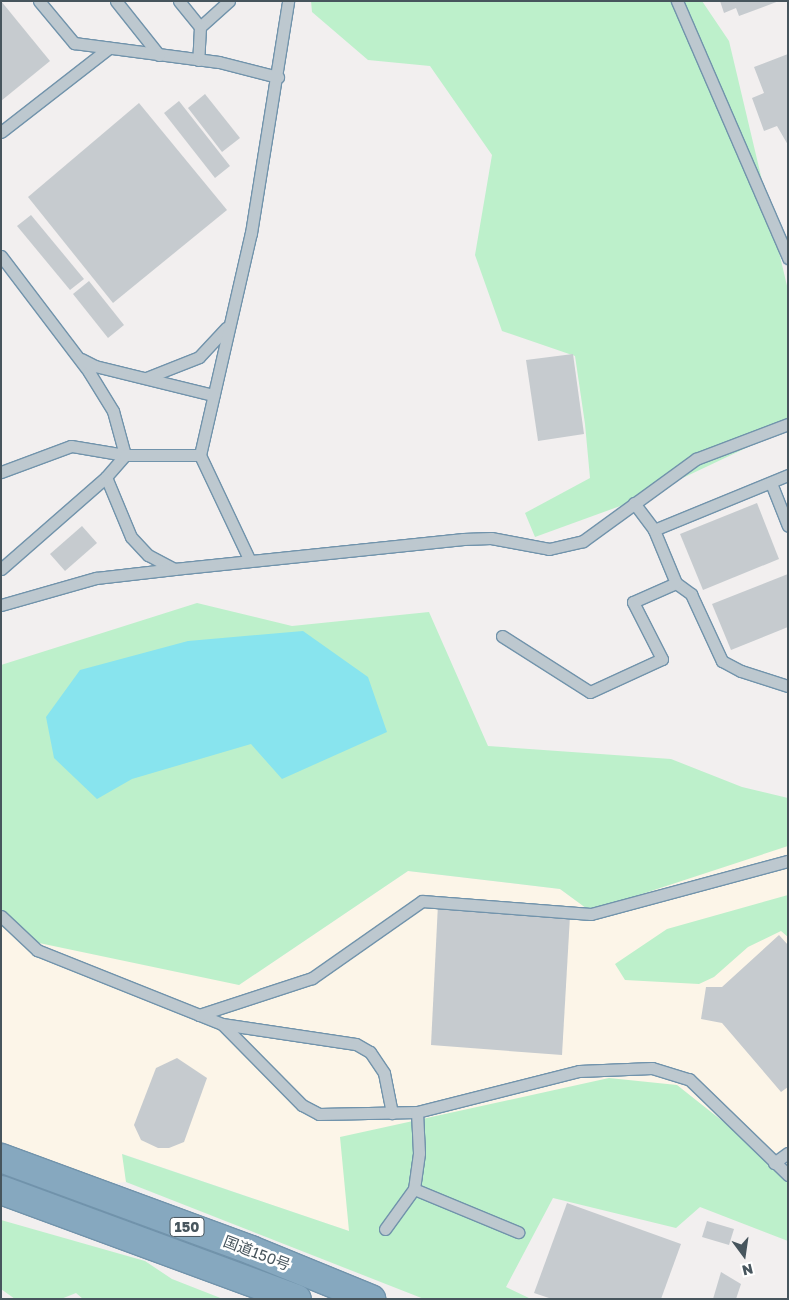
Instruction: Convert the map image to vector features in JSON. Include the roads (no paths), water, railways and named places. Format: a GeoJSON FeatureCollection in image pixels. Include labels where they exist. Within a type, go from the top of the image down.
{"type":"FeatureCollection","features":[{"type":"Feature","properties":{"kind":"highway","name":"国道150号"},"geometry":{"type":"LineString","coordinates":[[1,1158],[251,1250],[371,1299]]}},
{"type":"Feature","properties":{"kind":"highway","name":"国道150号"},"geometry":{"type":"LineString","coordinates":[[1,1190],[238,1274],[297,1299]]}},
{"type":"Feature","properties":{"kind":"lane"},"geometry":{"type":"LineString","coordinates":[[39,1],[74,43],[198,60],[278,77]]}},
{"type":"Feature","properties":{"kind":"lane"},"geometry":{"type":"LineString","coordinates":[[116,1],[159,55]]}},
{"type":"Feature","properties":{"kind":"lane"},"geometry":{"type":"LineString","coordinates":[[179,1],[200,27],[198,60]]}},
{"type":"Feature","properties":{"kind":"lane"},"geometry":{"type":"LineString","coordinates":[[200,27],[228,1]]}},
{"type":"Feature","properties":{"kind":"lane"},"geometry":{"type":"LineString","coordinates":[[250,561],[200,455],[251,233],[278,77],[288,1]]}},
{"type":"Feature","properties":{"kind":"lane"},"geometry":{"type":"LineString","coordinates":[[677,1],[788,258]]}},
{"type":"Feature","properties":{"kind":"lane"},"geometry":{"type":"LineString","coordinates":[[1,132],[109,48]]}},
{"type":"Feature","properties":{"kind":"lane"},"geometry":{"type":"LineString","coordinates":[[1,256],[79,358],[113,411],[125,455]]}},
{"type":"Feature","properties":{"kind":"lane"},"geometry":{"type":"LineString","coordinates":[[144,378],[199,357],[228,327]]}},
{"type":"Feature","properties":{"kind":"lane"},"geometry":{"type":"LineString","coordinates":[[79,358],[95,366],[213,395]]}},
{"type":"Feature","properties":{"kind":"lane"},"geometry":{"type":"LineString","coordinates":[[1,604],[96,578],[463,539],[491,538],[549,549],[583,541],[696,459],[788,424]]}},
{"type":"Feature","properties":{"kind":"lane"},"geometry":{"type":"LineString","coordinates":[[1,472],[71,446],[125,455],[200,455]]}},
{"type":"Feature","properties":{"kind":"lane"},"geometry":{"type":"LineString","coordinates":[[1,570],[106,477],[125,455]]}},
{"type":"Feature","properties":{"kind":"lane"},"geometry":{"type":"LineString","coordinates":[[654,530],[788,475]]}},
{"type":"Feature","properties":{"kind":"lane"},"geometry":{"type":"LineString","coordinates":[[106,477],[130,536],[148,555],[174,569]]}},
{"type":"Feature","properties":{"kind":"lane"},"geometry":{"type":"LineString","coordinates":[[771,483],[788,526]]}},
{"type":"Feature","properties":{"kind":"lane"},"geometry":{"type":"LineString","coordinates":[[634,503],[654,530],[676,583],[691,594],[722,661],[741,671],[788,686]]}},
{"type":"Feature","properties":{"kind":"lane"},"geometry":{"type":"LineString","coordinates":[[502,636],[590,692],[662,659],[633,602],[676,583]]}},
{"type":"Feature","properties":{"kind":"lane"},"geometry":{"type":"LineString","coordinates":[[199,1015],[312,978],[422,901],[592,914],[788,861]]}},
{"type":"Feature","properties":{"kind":"lane"},"geometry":{"type":"LineString","coordinates":[[1,916],[37,950],[222,1024],[356,1044],[370,1052],[384,1073],[392,1113]]}},
{"type":"Feature","properties":{"kind":"lane"},"geometry":{"type":"LineString","coordinates":[[222,1024],[302,1105],[319,1114],[417,1112],[579,1071],[652,1068],[689,1079],[788,1175]]}},
{"type":"Feature","properties":{"kind":"lane"},"geometry":{"type":"LineString","coordinates":[[385,1229],[414,1189],[419,1154],[417,1112]]}},
{"type":"Feature","properties":{"kind":"lane"},"geometry":{"type":"LineString","coordinates":[[774,1163],[788,1153]]}},
{"type":"Feature","properties":{"kind":"lane"},"geometry":{"type":"LineString","coordinates":[[414,1189],[518,1232]]}},
{"type":"Feature","properties":{"kind":"water"},"geometry":{"type":"Polygon","coordinates":[[[303,631],[368,677],[387,732],[282,779],[251,744],[132,779],[97,799],[54,758],[46,717],[80,670],[188,641],[303,631]]]}}]}
